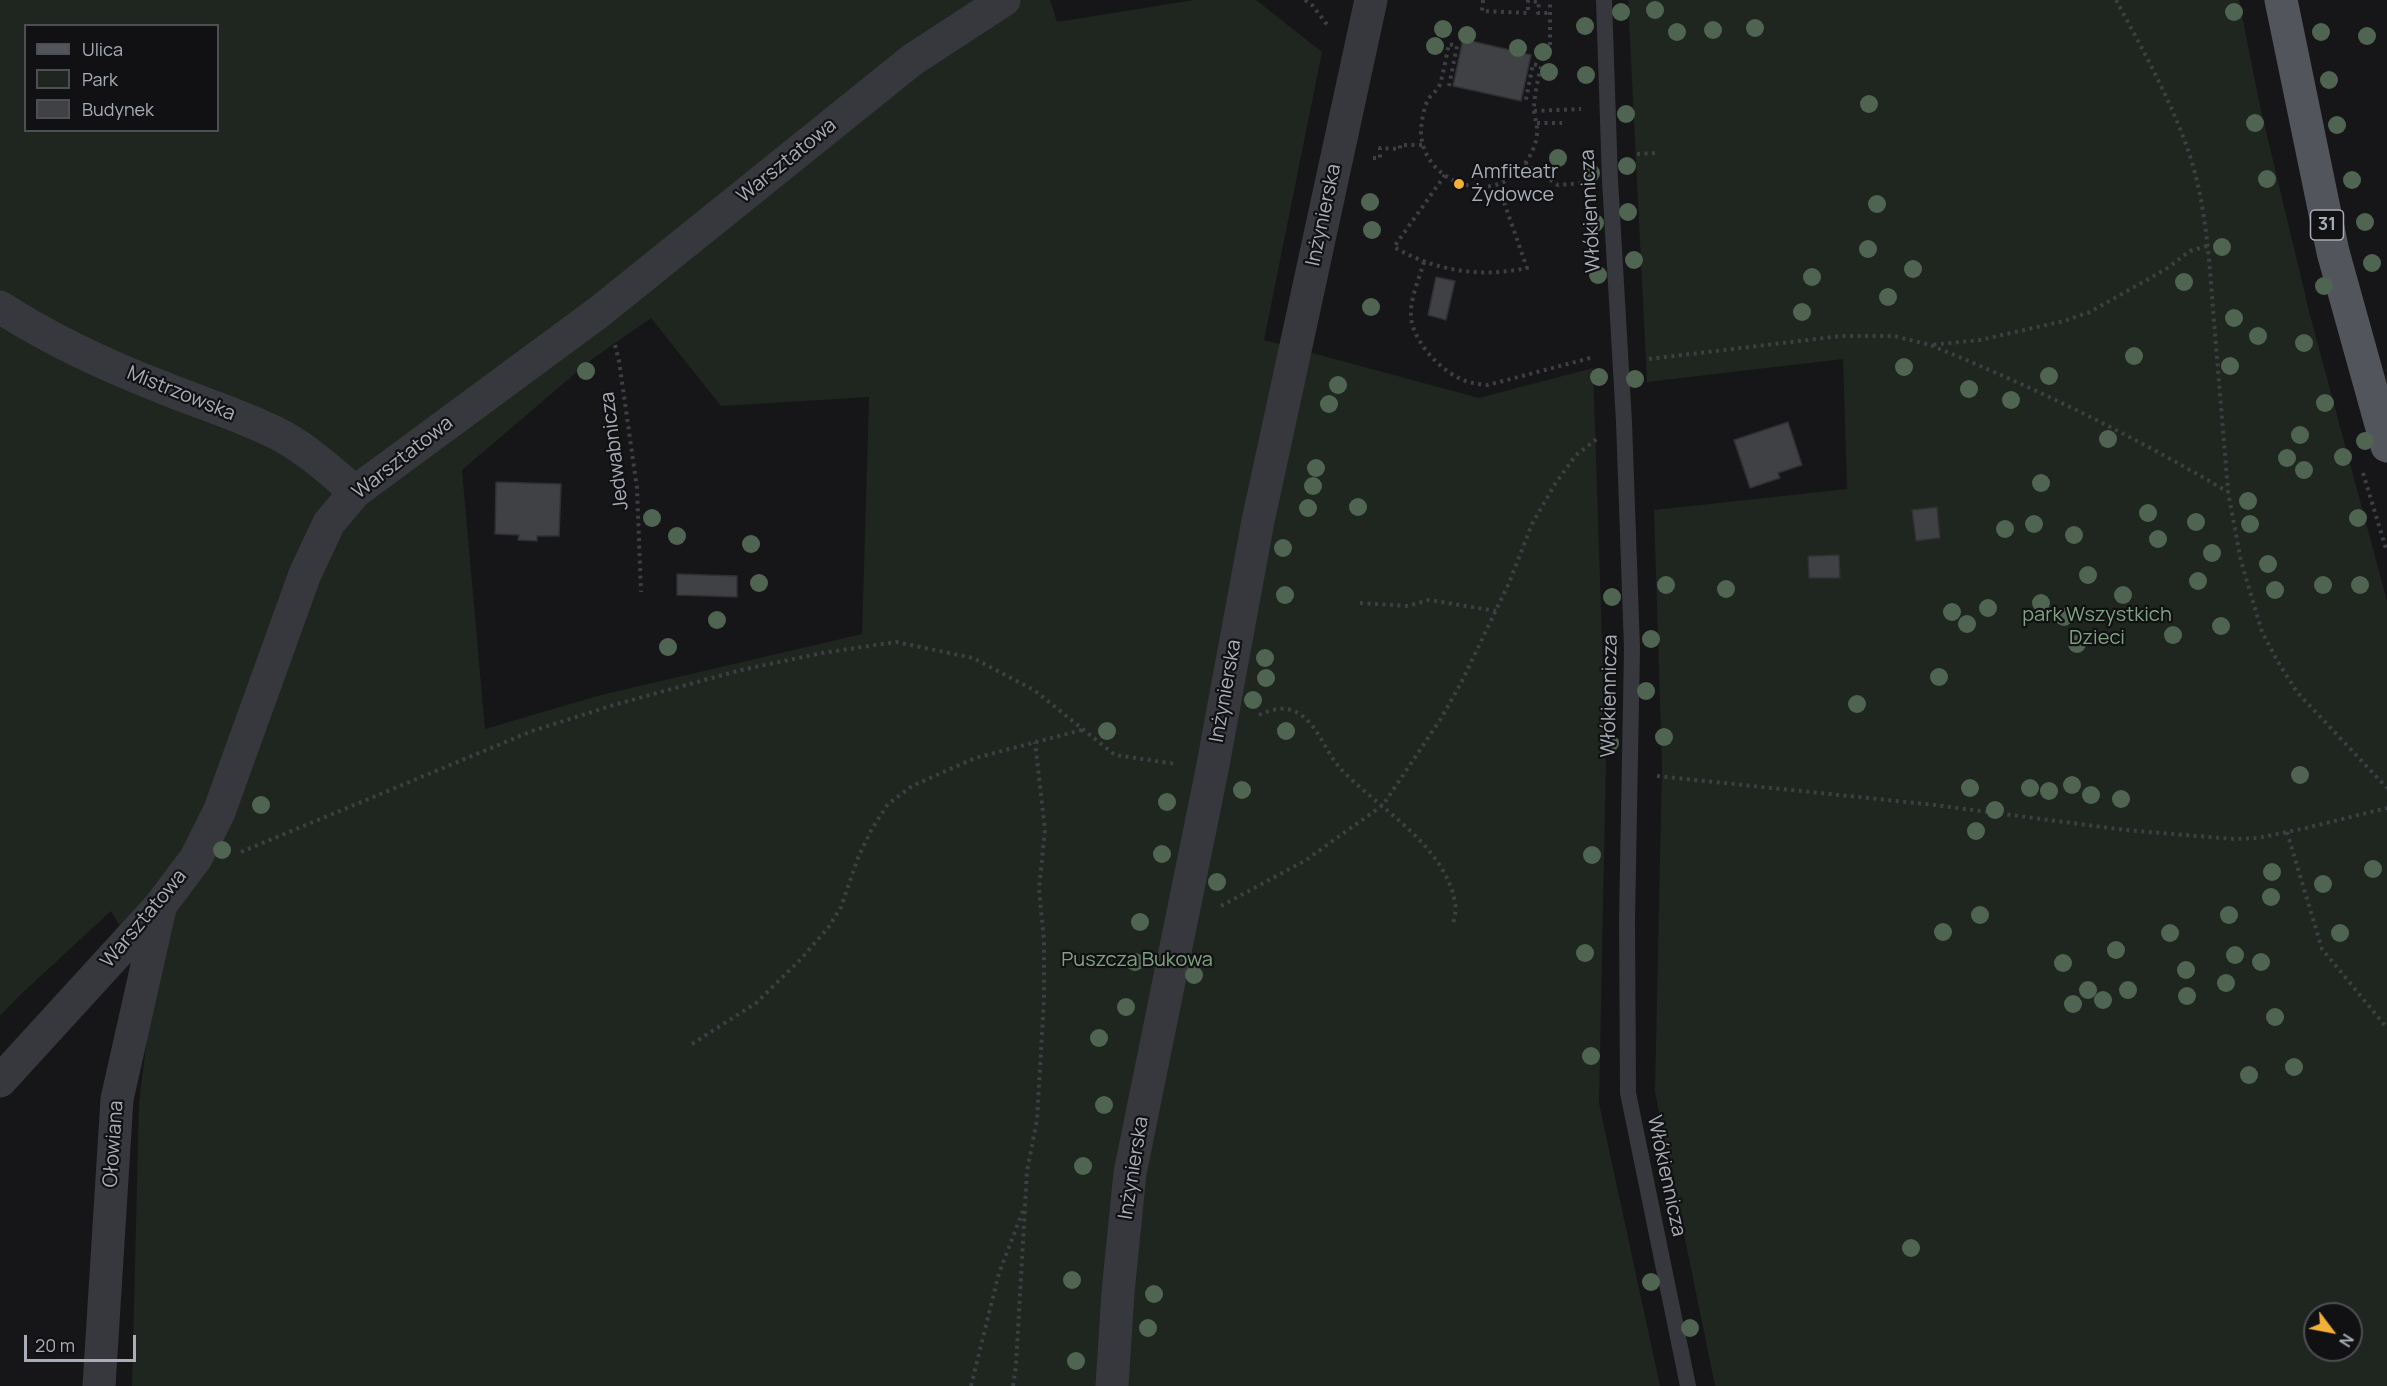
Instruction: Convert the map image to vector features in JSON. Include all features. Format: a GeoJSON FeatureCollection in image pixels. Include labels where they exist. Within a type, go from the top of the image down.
{"type":"FeatureCollection","features":[{"type":"Feature","properties":{"kind":"main road","name":"31"},"geometry":{"type":"LineString","coordinates":[[2281,0],[2333,252],[2387,446]]}},
{"type":"Feature","properties":{"kind":"street","name":"Warsztatowa"},"geometry":{"type":"LineString","coordinates":[[0,1081],[160,906],[196,858],[219,812],[305,574],[329,522],[355,492],[599,312],[912,60],[1004,0]]}},
{"type":"Feature","properties":{"kind":"street","name":"Inżynierska"},"geometry":{"type":"LineString","coordinates":[[1112,1386],[1118,1292],[1130,1173],[1212,770],[1258,521],[1371,0]]}},
{"type":"Feature","properties":{"kind":"street","name":"Mistrzowska"},"geometry":{"type":"LineString","coordinates":[[0,307],[53,338],[112,367],[226,411],[284,437],[321,462],[355,492]]}},
{"type":"Feature","properties":{"kind":"street","name":"Ołowiana"},"geometry":{"type":"LineString","coordinates":[[99,1386],[117,1099],[160,906]]}},
{"type":"Feature","properties":{"kind":"lane","name":"Włókiennicza"},"geometry":{"type":"LineString","coordinates":[[1604,0],[1632,648],[1628,1093],[1688,1386]]}},
{"type":"Feature","properties":{"kind":"path"},"geometry":{"type":"LineString","coordinates":[[1483,0],[1482,11],[1528,13],[1528,1],[1539,2],[1538,13],[1550,13]]}},
{"type":"Feature","properties":{"kind":"path"},"geometry":{"type":"LineString","coordinates":[[1550,0],[1550,45]]}},
{"type":"Feature","properties":{"kind":"path"},"geometry":{"type":"LineString","coordinates":[[2116,0],[2146,54],[2190,156],[2200,195],[2207,246],[2228,492],[2241,561],[2262,632],[2297,692],[2387,788]]}},
{"type":"Feature","properties":{"kind":"path"},"geometry":{"type":"LineString","coordinates":[[1449,86],[1459,46],[1449,44],[1440,85],[1425,106],[1421,132],[1431,161],[1445,175],[1467,186],[1482,188],[1498,185],[1513,177],[1525,164],[1536,141],[1537,123],[1534,111],[1541,66],[1531,64],[1525,104]]}},
{"type":"Feature","properties":{"kind":"path"},"geometry":{"type":"LineString","coordinates":[[1534,111],[1607,108]]}},
{"type":"Feature","properties":{"kind":"path"},"geometry":{"type":"LineString","coordinates":[[1537,123],[1562,123]]}},
{"type":"Feature","properties":{"kind":"path"},"geometry":{"type":"LineString","coordinates":[[1380,158],[1380,148],[1400,149],[1400,145],[1424,146]]}},
{"type":"Feature","properties":{"kind":"path"},"geometry":{"type":"LineString","coordinates":[[1638,154],[1654,153]]}},
{"type":"Feature","properties":{"kind":"path"},"geometry":{"type":"LineString","coordinates":[[1525,164],[1558,185],[1610,180]]}},
{"type":"Feature","properties":{"kind":"path"},"geometry":{"type":"LineString","coordinates":[[1445,175],[1394,247],[1424,262],[1450,270],[1505,273],[1527,268],[1498,185]]}},
{"type":"Feature","properties":{"kind":"path"},"geometry":{"type":"LineString","coordinates":[[1930,345],[1980,340],[2064,321],[2090,312],[2166,269],[2190,251],[2207,246]]}},
{"type":"Feature","properties":{"kind":"path"},"geometry":{"type":"LineString","coordinates":[[1424,262],[1412,307],[1412,323],[1423,344],[1441,367],[1457,378],[1474,384],[1488,385],[1605,354],[1620,357]]}},
{"type":"Feature","properties":{"kind":"path","name":"Jedwabnicza"},"geometry":{"type":"LineString","coordinates":[[599,312],[613,336],[619,361],[637,488],[641,592]]}},
{"type":"Feature","properties":{"kind":"path"},"geometry":{"type":"LineString","coordinates":[[1644,360],[1842,336],[1894,336],[1930,345],[2008,377],[2135,438],[2228,492]]}},
{"type":"Feature","properties":{"kind":"path"},"geometry":{"type":"LineString","coordinates":[[1182,917],[1199,918],[1306,860],[1383,805],[1450,701],[1496,611],[1532,524],[1555,484],[1576,456],[1602,435],[1624,422]]}},
{"type":"Feature","properties":{"kind":"path"},"geometry":{"type":"LineString","coordinates":[[1360,603],[1408,606],[1429,600],[1496,611]]}},
{"type":"Feature","properties":{"kind":"path"},"geometry":{"type":"LineString","coordinates":[[196,858],[240,852],[532,731],[617,704],[741,670],[822,653],[896,642],[973,658],[1034,690],[1114,755],[1212,770]]}},
{"type":"Feature","properties":{"kind":"path"},"geometry":{"type":"LineString","coordinates":[[1218,736],[1264,712],[1277,709],[1292,710],[1310,723],[1339,766],[1366,793],[1383,805],[1436,860],[1449,884],[1456,904],[1453,925]]}},
{"type":"Feature","properties":{"kind":"path"},"geometry":{"type":"LineString","coordinates":[[692,1044],[756,1003],[800,961],[828,928],[841,907],[859,855],[888,804],[912,786],[975,758],[1083,730]]}},
{"type":"Feature","properties":{"kind":"path"},"geometry":{"type":"LineString","coordinates":[[1013,1386],[1027,1171],[1037,1120],[1044,999],[1044,940],[1039,889],[1045,830],[1035,742]]}},
{"type":"Feature","properties":{"kind":"path"},"geometry":{"type":"LineString","coordinates":[[1630,773],[1935,805],[2125,830],[2247,839],[2287,832],[2387,808]]}},
{"type":"Feature","properties":{"kind":"path"},"geometry":{"type":"LineString","coordinates":[[2287,832],[2322,949],[2387,1028]]}},
{"type":"Feature","properties":{"kind":"path"},"geometry":{"type":"LineString","coordinates":[[971,1386],[999,1273],[1025,1205]]}},
{"type":"Feature","properties":{"kind":"green space","name":"Puszcza Bukowa"},"geometry":{"type":"Polygon","coordinates":[[[0,0],[1050,0],[1057,22],[1194,0],[1256,0],[1322,52],[1264,340],[1479,398],[1593,368],[1606,761],[1599,1103],[1660,1386],[132,1386],[139,1103],[154,982],[111,911],[0,1016],[0,0]],[[651,318],[591,360],[462,470],[485,729],[601,695],[862,634],[869,397],[721,406],[651,318]]]}},
{"type":"Feature","properties":{"kind":"green space","name":"park Wszystkich Dzieci"},"geometry":{"type":"Polygon","coordinates":[[[1628,0],[2239,0],[2260,106],[2310,315],[2387,601],[2387,1386],[1715,1386],[1655,1092],[1662,764],[1654,510],[1847,489],[1843,359],[1647,382],[1628,0]]]}},
{"type":"Feature","properties":{"kind":"building"},"geometry":{"type":"Polygon","coordinates":[[[1463,39],[1531,55],[1521,101],[1453,86],[1463,39]]]}},
{"type":"Feature","properties":{"kind":"building"},"geometry":{"type":"Polygon","coordinates":[[[1436,277],[1455,281],[1446,320],[1428,315],[1436,277]]]}},
{"type":"Feature","properties":{"kind":"building"},"geometry":{"type":"Polygon","coordinates":[[[1788,422],[1802,465],[1778,473],[1780,478],[1750,488],[1734,440],[1788,422]]]}},
{"type":"Feature","properties":{"kind":"building"},"geometry":{"type":"Polygon","coordinates":[[[496,482],[561,484],[559,536],[537,536],[537,541],[518,540],[519,535],[495,534],[496,482]]]}},
{"type":"Feature","properties":{"kind":"building"},"geometry":{"type":"Polygon","coordinates":[[[1937,507],[1940,538],[1916,541],[1912,510],[1937,507]]]}},
{"type":"Feature","properties":{"kind":"building"},"geometry":{"type":"Polygon","coordinates":[[[1839,555],[1840,578],[1809,578],[1808,556],[1839,555]]]}},
{"type":"Feature","properties":{"kind":"building"},"geometry":{"type":"Polygon","coordinates":[[[677,574],[737,576],[737,597],[677,595],[677,574]]]}},
{"type":"Feature","properties":{"kind":"place","name":"Amfiteatr Żydowce"},"geometry":{"type":"Point","coordinates":[1459,184]}}]}
